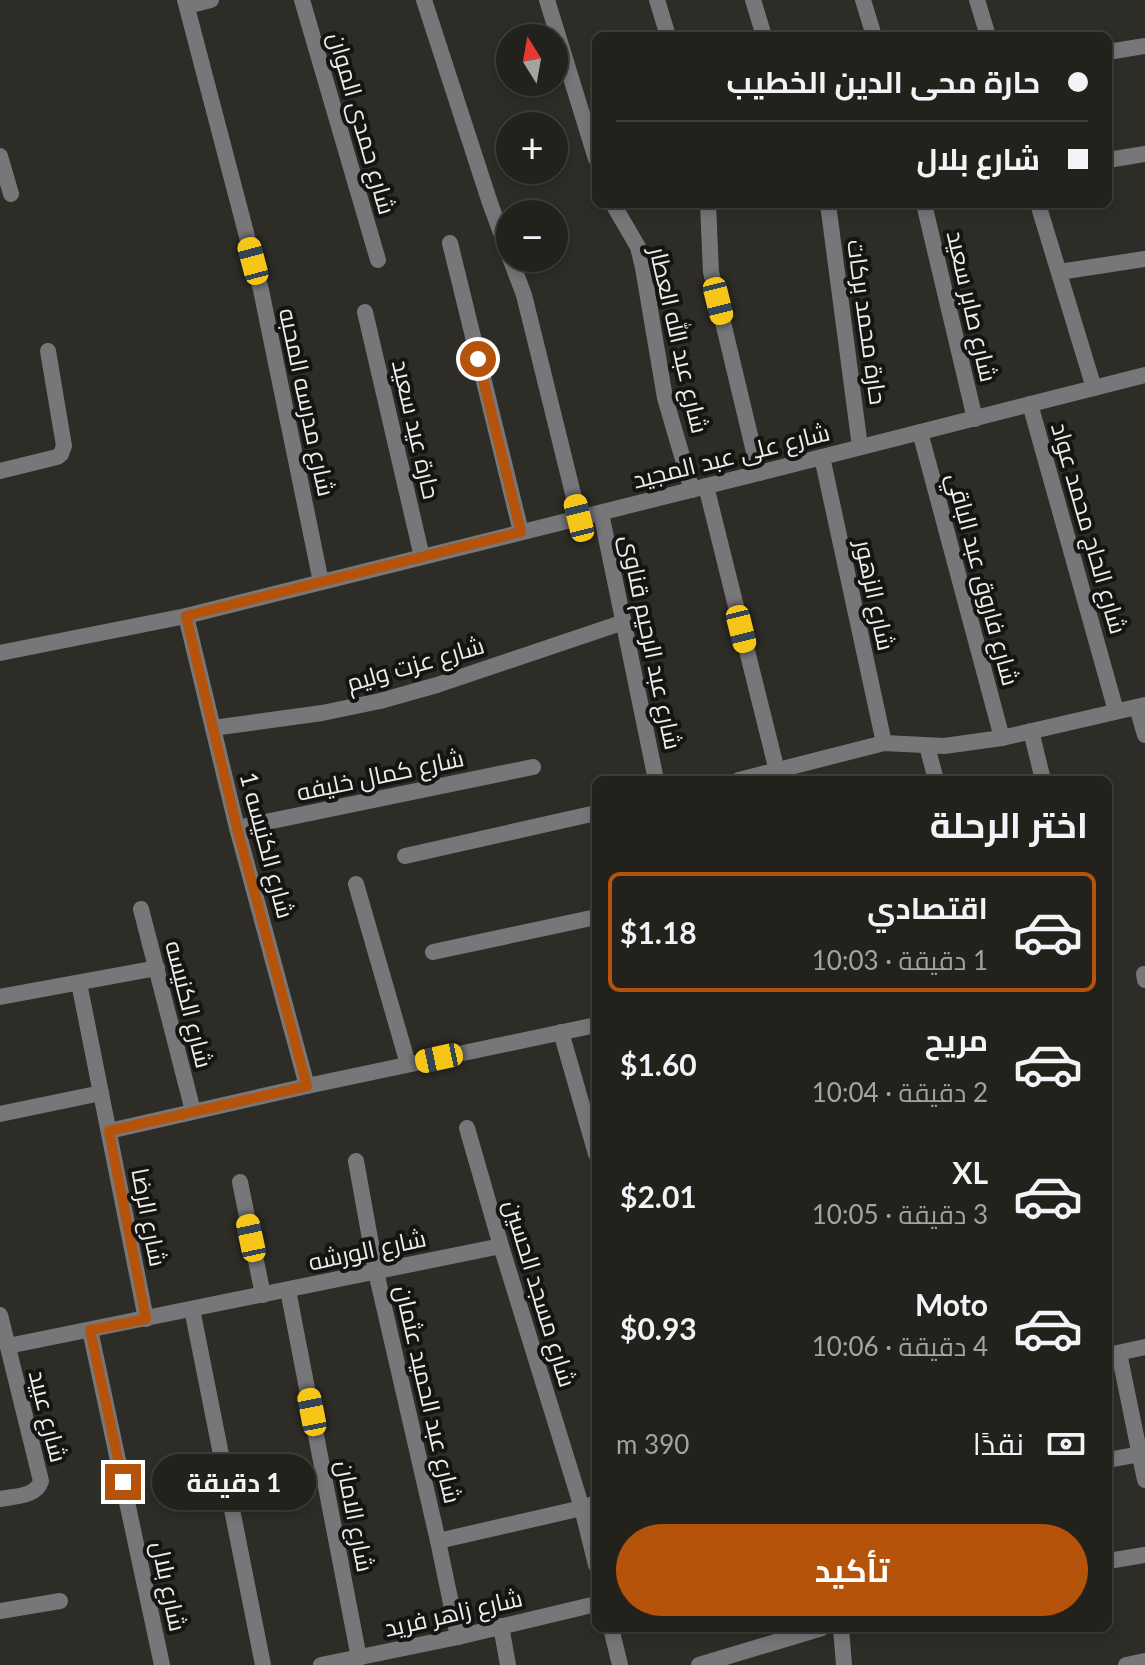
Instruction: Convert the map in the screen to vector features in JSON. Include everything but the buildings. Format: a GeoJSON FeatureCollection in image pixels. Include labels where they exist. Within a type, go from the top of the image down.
{"type":"FeatureCollection","features":[{"type":"Feature","properties":{"kind":"street"},"geometry":{"type":"LineString","coordinates":[[186,3],[211,0]]}},
{"type":"Feature","properties":{"kind":"street","name":"شارع حمدى الموان"},"geometry":{"type":"LineString","coordinates":[[302,0],[378,260]]}},
{"type":"Feature","properties":{"kind":"street"},"geometry":{"type":"LineString","coordinates":[[424,0],[496,220]]}},
{"type":"Feature","properties":{"kind":"street"},"geometry":{"type":"LineString","coordinates":[[547,0],[592,146]]}},
{"type":"Feature","properties":{"kind":"street"},"geometry":{"type":"LineString","coordinates":[[657,0],[667,32]]}},
{"type":"Feature","properties":{"kind":"street"},"geometry":{"type":"LineString","coordinates":[[753,0],[763,32]]}},
{"type":"Feature","properties":{"kind":"street"},"geometry":{"type":"LineString","coordinates":[[863,0],[873,32]]}},
{"type":"Feature","properties":{"kind":"street"},"geometry":{"type":"LineString","coordinates":[[977,0],[987,32]]}},
{"type":"Feature","properties":{"kind":"street","name":"شارع مدرسه المحبه"},"geometry":{"type":"LineString","coordinates":[[186,3],[261,290],[321,582]]}},
{"type":"Feature","properties":{"kind":"street"},"geometry":{"type":"LineString","coordinates":[[1112,51],[1145,46]]}},
{"type":"Feature","properties":{"kind":"street"},"geometry":{"type":"LineString","coordinates":[[1112,159],[1145,154]]}},
{"type":"Feature","properties":{"kind":"street"},"geometry":{"type":"LineString","coordinates":[[0,156],[11,194]]}},
{"type":"Feature","properties":{"kind":"street","name":"شارع عبد الله العطار"},"geometry":{"type":"LineString","coordinates":[[615,208],[638,247],[665,398],[699,488],[777,771]]}},
{"type":"Feature","properties":{"kind":"street"},"geometry":{"type":"LineString","coordinates":[[708,208],[711,272],[759,473]]}},
{"type":"Feature","properties":{"kind":"street","name":"حارة محمد بركات"},"geometry":{"type":"LineString","coordinates":[[829,208],[860,447]]}},
{"type":"Feature","properties":{"kind":"street","name":"شارع صابر سعيد"},"geometry":{"type":"LineString","coordinates":[[925,208],[975,419]]}},
{"type":"Feature","properties":{"kind":"street"},"geometry":{"type":"LineString","coordinates":[[1039,208],[1094,388]]}},
{"type":"Feature","properties":{"kind":"street"},"geometry":{"type":"LineString","coordinates":[[450,243],[521,532]]}},
{"type":"Feature","properties":{"kind":"street"},"geometry":{"type":"LineString","coordinates":[[1059,272],[1145,259]]}},
{"type":"Feature","properties":{"kind":"street"},"geometry":{"type":"LineString","coordinates":[[515,272],[524,295],[579,518]]}},
{"type":"Feature","properties":{"kind":"street","name":"حارة عيد سعيد"},"geometry":{"type":"LineString","coordinates":[[365,312],[422,557]]}},
{"type":"Feature","properties":{"kind":"street"},"geometry":{"type":"LineString","coordinates":[[0,471],[57,457],[63,450],[48,351]]}},
{"type":"Feature","properties":{"kind":"street","name":"شارع على عبد المجيد"},"geometry":{"type":"LineString","coordinates":[[0,653],[186,616],[1145,375]]}},
{"type":"Feature","properties":{"kind":"street","name":"شارع الحاج محمد عواد"},"geometry":{"type":"LineString","coordinates":[[1030,404],[1116,711]]}},
{"type":"Feature","properties":{"kind":"street","name":"شارع فاروق عبد الباقي"},"geometry":{"type":"LineString","coordinates":[[920,432],[1002,738]]}},
{"type":"Feature","properties":{"kind":"street","name":"شارع الزهور"},"geometry":{"type":"LineString","coordinates":[[822,457],[884,743]]}},
{"type":"Feature","properties":{"kind":"street","name":"شارع عبد الرحيم قناوى"},"geometry":{"type":"LineString","coordinates":[[601,513],[655,776]]}},
{"type":"Feature","properties":{"kind":"street","name":"شارع الكنيسه 1"},"geometry":{"type":"LineString","coordinates":[[186,616],[237,828],[307,1086]]}},
{"type":"Feature","properties":{"kind":"street","name":"شارع عزت وليم"},"geometry":{"type":"LineString","coordinates":[[213,728],[322,713],[380,701],[624,622]]}},
{"type":"Feature","properties":{"kind":"street"},"geometry":{"type":"LineString","coordinates":[[756,776],[884,743],[927,746],[1002,738],[1141,706],[1145,735]]}},
{"type":"Feature","properties":{"kind":"street"},"geometry":{"type":"LineString","coordinates":[[1031,731],[1042,776]]}},
{"type":"Feature","properties":{"kind":"street"},"geometry":{"type":"LineString","coordinates":[[927,746],[935,776]]}},
{"type":"Feature","properties":{"kind":"street","name":"شارع كمال خليفه"},"geometry":{"type":"LineString","coordinates":[[237,828],[533,767]]}},
{"type":"Feature","properties":{"kind":"street"},"geometry":{"type":"LineString","coordinates":[[405,856],[592,814]]}},
{"type":"Feature","properties":{"kind":"street"},"geometry":{"type":"LineString","coordinates":[[356,884],[408,1064]]}},
{"type":"Feature","properties":{"kind":"street","name":"شارع الكنيسه"},"geometry":{"type":"LineString","coordinates":[[141,909],[193,1111]]}},
{"type":"Feature","properties":{"kind":"street"},"geometry":{"type":"LineString","coordinates":[[433,952],[592,918]]}},
{"type":"Feature","properties":{"kind":"street"},"geometry":{"type":"LineString","coordinates":[[0,997],[157,968]]}},
{"type":"Feature","properties":{"kind":"street","name":"شارع الرضا"},"geometry":{"type":"LineString","coordinates":[[79,983],[146,1319]]}},
{"type":"Feature","properties":{"kind":"street"},"geometry":{"type":"LineString","coordinates":[[109,1131],[592,1026]]}},
{"type":"Feature","properties":{"kind":"street"},"geometry":{"type":"LineString","coordinates":[[561,1032],[592,1140]]}},
{"type":"Feature","properties":{"kind":"street"},"geometry":{"type":"LineString","coordinates":[[0,1114],[101,1093]]}},
{"type":"Feature","properties":{"kind":"street","name":"شارع مسجد الحسين"},"geometry":{"type":"LineString","coordinates":[[467,1128],[501,1246],[589,1505],[592,1531]]}},
{"type":"Feature","properties":{"kind":"street","name":"شارع عبد الحميد عثمان"},"geometry":{"type":"LineString","coordinates":[[356,1161],[376,1272],[458,1637]]}},
{"type":"Feature","properties":{"kind":"street"},"geometry":{"type":"LineString","coordinates":[[240,1182],[263,1295]]}},
{"type":"Feature","properties":{"kind":"street","name":"شارع الورشه"},"geometry":{"type":"LineString","coordinates":[[8,1346],[501,1246]]}},
{"type":"Feature","properties":{"kind":"street","name":"شارع الامان"},"geometry":{"type":"LineString","coordinates":[[288,1290],[359,1658]]}},
{"type":"Feature","properties":{"kind":"street"},"geometry":{"type":"LineString","coordinates":[[192,1309],[263,1665]]}},
{"type":"Feature","properties":{"kind":"street","name":"شارع عبيد"},"geometry":{"type":"LineString","coordinates":[[0,1315],[41,1481],[39,1488],[33,1492],[0,1499]]}},
{"type":"Feature","properties":{"kind":"street","name":"شارع بلال"},"geometry":{"type":"LineString","coordinates":[[90,1330],[162,1665]]}},
{"type":"Feature","properties":{"kind":"street"},"geometry":{"type":"LineString","coordinates":[[1145,1347],[1114,1354],[1142,1454],[1145,1480]]}},
{"type":"Feature","properties":{"kind":"street"},"geometry":{"type":"LineString","coordinates":[[1112,1459],[1142,1454]]}},
{"type":"Feature","properties":{"kind":"street"},"geometry":{"type":"LineString","coordinates":[[438,1541],[589,1505]]}},
{"type":"Feature","properties":{"kind":"street"},"geometry":{"type":"LineString","coordinates":[[1112,1560],[1145,1555]]}},
{"type":"Feature","properties":{"kind":"street"},"geometry":{"type":"LineString","coordinates":[[0,1611],[60,1601]]}},
{"type":"Feature","properties":{"kind":"street","name":"شارع زاهر فريد"},"geometry":{"type":"LineString","coordinates":[[321,1665],[592,1605]]}},
{"type":"Feature","properties":{"kind":"street"},"geometry":{"type":"LineString","coordinates":[[501,1626],[508,1665]]}},
{"type":"Feature","properties":{"kind":"street"},"geometry":{"type":"LineString","coordinates":[[612,1632],[620,1665]]}},
{"type":"Feature","properties":{"kind":"street"},"geometry":{"type":"LineString","coordinates":[[699,1665],[809,1632]]}},
{"type":"Feature","properties":{"kind":"street"},"geometry":{"type":"LineString","coordinates":[[841,1632],[844,1665]]}},
{"type":"Feature","properties":{"kind":"street"},"geometry":{"type":"LineString","coordinates":[[1126,1665],[1145,1661]]}},
{"type":"Feature","properties":{"kind":"route"},"geometry":{"type":"LineString","coordinates":[[123,1482],[90,1330],[146,1319],[109,1131],[307,1086],[237,828],[186,616],[521,532],[478,359]]}}]}
